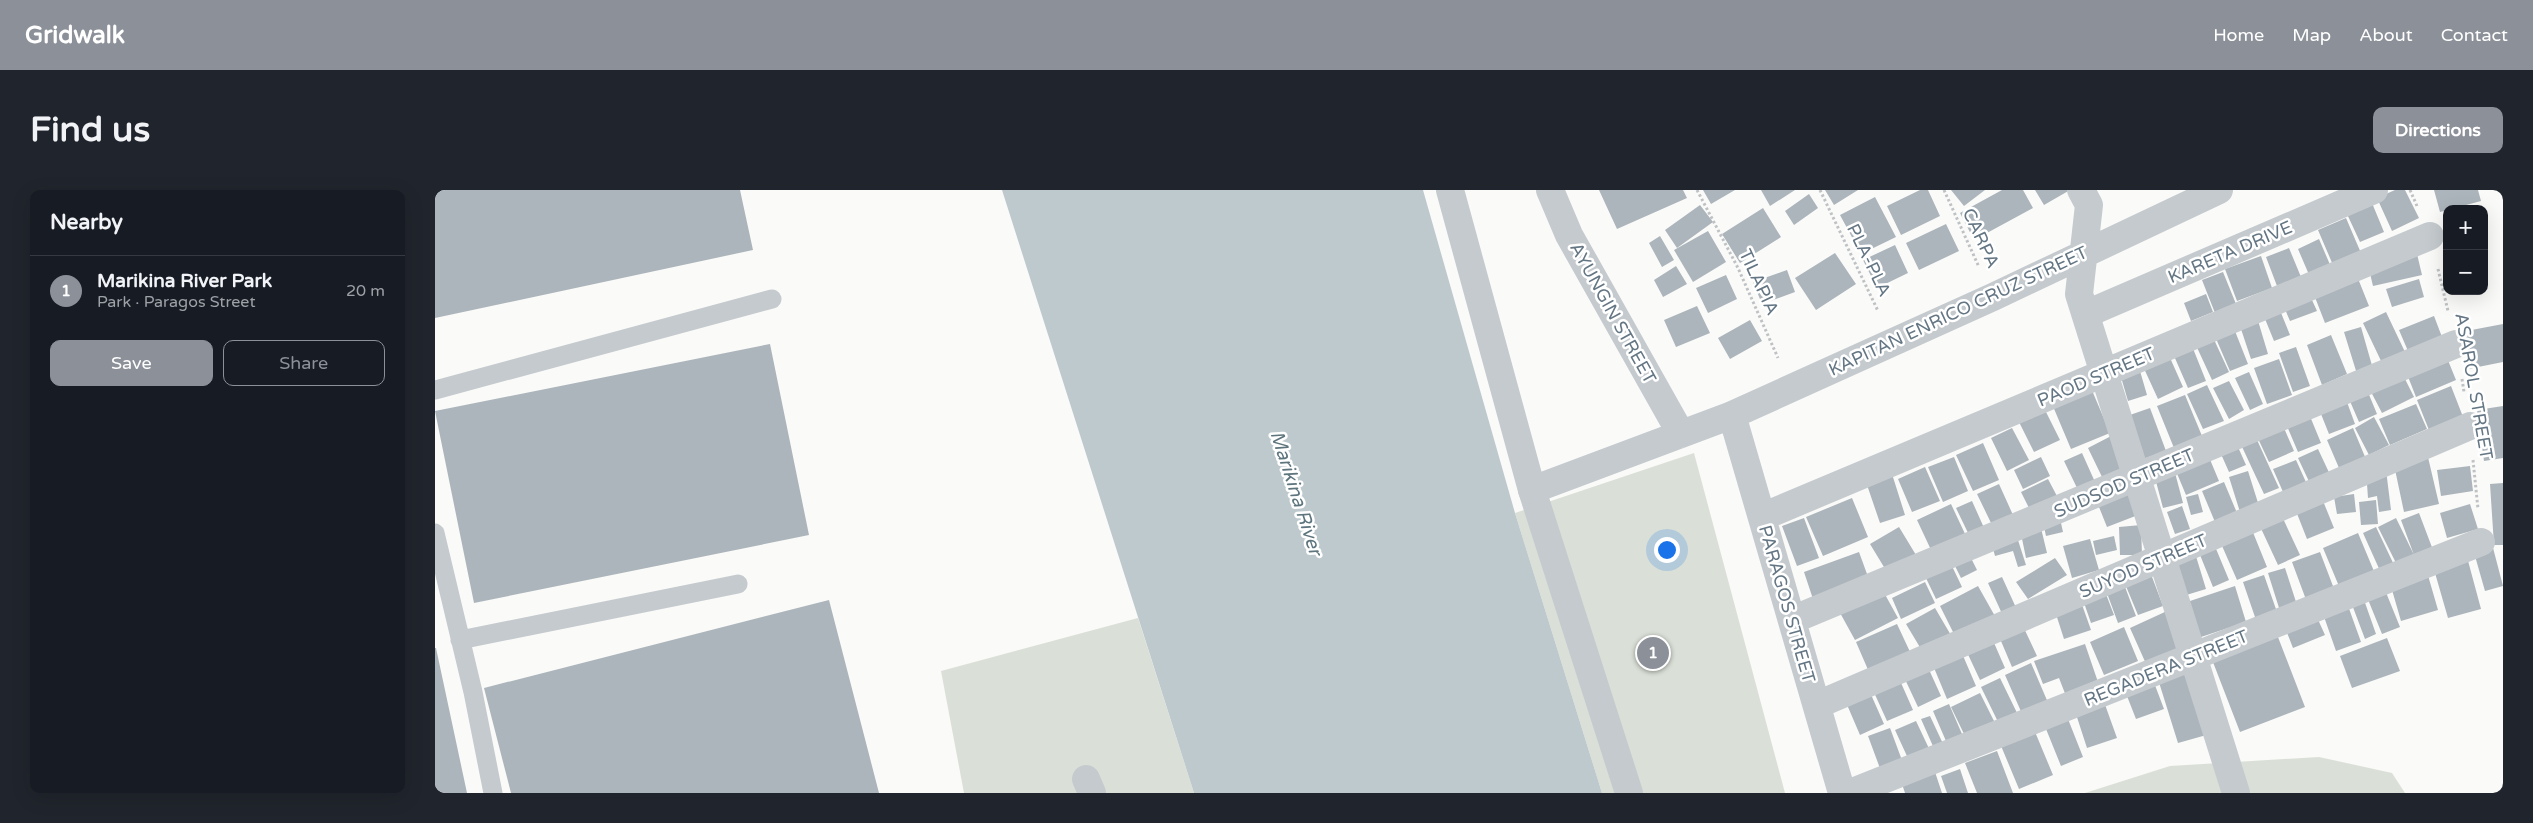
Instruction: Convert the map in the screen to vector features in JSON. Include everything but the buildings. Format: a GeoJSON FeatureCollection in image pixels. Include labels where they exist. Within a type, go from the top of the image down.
{"type":"FeatureCollection","features":[{"type":"Feature","properties":{"kind":"street"},"geometry":{"type":"LineString","coordinates":[[1450,190],[1532,490],[1629,793]]}},
{"type":"Feature","properties":{"kind":"street","name":"AYUNGIN STREET"},"geometry":{"type":"LineString","coordinates":[[1550,190],[1569,236],[1688,432]]}},
{"type":"Feature","properties":{"kind":"street"},"geometry":{"type":"LineString","coordinates":[[2081,190],[2089,205],[2079,294],[2106,373],[2236,793]]}},
{"type":"Feature","properties":{"kind":"street","name":"KAPITAN ENRICO CRUZ STREET"},"geometry":{"type":"LineString","coordinates":[[1532,490],[1732,415],[1993,297],[2083,252],[2219,190]]}},
{"type":"Feature","properties":{"kind":"street","name":"KARETA DRIVE"},"geometry":{"type":"LineString","coordinates":[[2086,314],[2373,190]]}},
{"type":"Feature","properties":{"kind":"street","name":"PAOD STREET"},"geometry":{"type":"LineString","coordinates":[[1762,517],[2430,236]]}},
{"type":"Feature","properties":{"kind":"street","name":"SUDSOD STREET"},"geometry":{"type":"LineString","coordinates":[[1792,620],[2456,344]]}},
{"type":"Feature","properties":{"kind":"street","name":"PARAGOS STREET"},"geometry":{"type":"LineString","coordinates":[[1732,415],[1842,793]]}},
{"type":"Feature","properties":{"kind":"street","name":"SUYOD STREET"},"geometry":{"type":"LineString","coordinates":[[1817,705],[2470,426]]}},
{"type":"Feature","properties":{"kind":"street","name":"REGADERA STREET"},"geometry":{"type":"LineString","coordinates":[[1850,793],[2481,542]]}},
{"type":"Feature","properties":{"kind":"lane"},"geometry":{"type":"LineString","coordinates":[[435,390],[772,299]]}},
{"type":"Feature","properties":{"kind":"lane"},"geometry":{"type":"LineString","coordinates":[[435,533],[493,793]]}},
{"type":"Feature","properties":{"kind":"lane"},"geometry":{"type":"LineString","coordinates":[[460,640],[738,584]]}},
{"type":"Feature","properties":{"kind":"path","name":"TILAPIA"},"geometry":{"type":"LineString","coordinates":[[1697,190],[1739,268],[1791,388]]}},
{"type":"Feature","properties":{"kind":"path","name":"PLA-PLA"},"geometry":{"type":"LineString","coordinates":[[1820,190],[1893,342]]}},
{"type":"Feature","properties":{"kind":"path","name":"CARPA"},"geometry":{"type":"LineString","coordinates":[[1944,190],[1993,297]]}},
{"type":"Feature","properties":{"kind":"path","name":"ASAROL STREET"},"geometry":{"type":"LineString","coordinates":[[2430,236],[2456,344],[2470,426],[2481,542]]}},
{"type":"Feature","properties":{"kind":"shaded area"},"geometry":{"type":"Polygon","coordinates":[[[1694,453],[1785,793],[1602,793],[1515,513],[1694,453]]]}},
{"type":"Feature","properties":{"kind":"shaded area"},"geometry":{"type":"Polygon","coordinates":[[[1138,618],[1194,793],[964,793],[941,671],[1138,618]]]}},
{"type":"Feature","properties":{"kind":"shaded area"},"geometry":{"type":"Polygon","coordinates":[[[2319,757],[2392,773],[2405,793],[2085,793],[2170,766],[2319,757]]]}},
{"type":"Feature","properties":{"kind":"water","name":"Marikina River"},"geometry":{"type":"Polygon","coordinates":[[[1002,190],[1423,190],[1515,513],[1602,793],[1194,793],[1002,190]]]}},
{"type":"Feature","properties":{"kind":"place","name":"Marikina River Park"},"geometry":{"type":"Point","coordinates":[1653,653]}}]}
